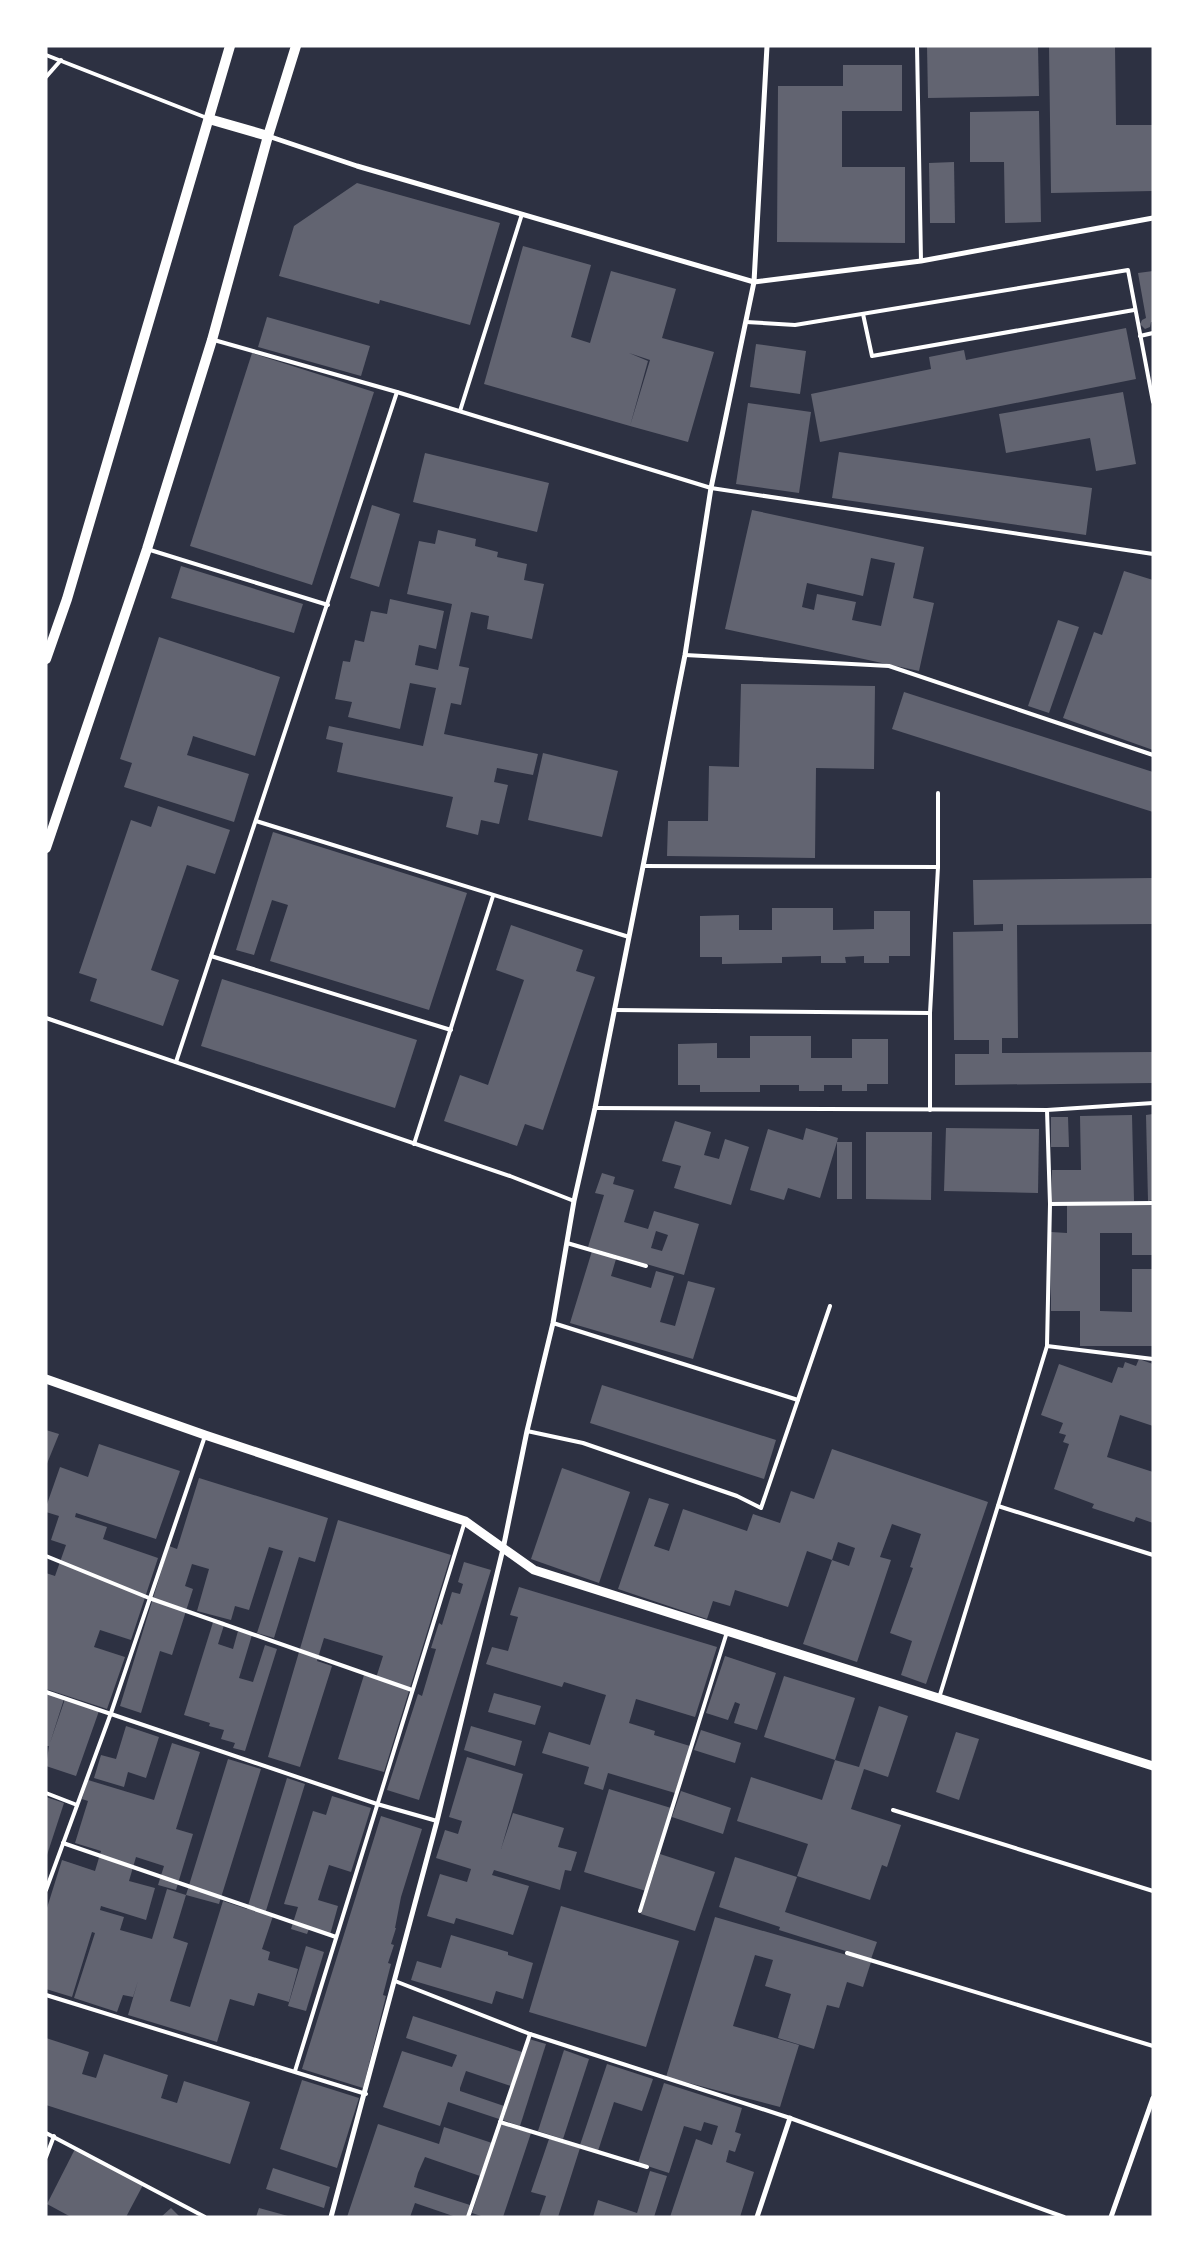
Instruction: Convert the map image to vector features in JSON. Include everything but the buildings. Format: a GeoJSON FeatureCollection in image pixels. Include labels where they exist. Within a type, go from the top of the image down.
{"type":"FeatureCollection","features":[{"type":"Feature","properties":{"kind":"main road"},"geometry":{"type":"LineString","coordinates":[[46,659],[67,599],[230,46]]}},
{"type":"Feature","properties":{"kind":"main road"},"geometry":{"type":"LineString","coordinates":[[46,848],[147,549],[212,340],[268,136],[296,46]]}},
{"type":"Feature","properties":{"kind":"main road"},"geometry":{"type":"LineString","coordinates":[[209,119],[268,136]]}},
{"type":"Feature","properties":{"kind":"street"},"geometry":{"type":"LineString","coordinates":[[331,2217],[366,2094],[437,1821],[503,1549],[552,1323],[574,1201],[595,1108],[685,655],[712,488],[754,282],[767,46]]}},
{"type":"Feature","properties":{"kind":"street"},"geometry":{"type":"LineString","coordinates":[[268,136],[357,166],[754,282],[921,261],[1153,218]]}},
{"type":"Feature","properties":{"kind":"street"},"geometry":{"type":"LineString","coordinates":[[46,1379],[205,1435],[465,1521],[534,1570],[1153,1766]]}},
{"type":"Feature","properties":{"kind":"street"},"geometry":{"type":"LineString","coordinates":[[1111,2217],[1153,2098]]}},
{"type":"Feature","properties":{"kind":"street"},"geometry":{"type":"LineString","coordinates":[[757,2217],[790,2118]]}},
{"type":"Feature","properties":{"kind":"lane"},"geometry":{"type":"LineString","coordinates":[[917,46],[921,261]]}},
{"type":"Feature","properties":{"kind":"lane"},"geometry":{"type":"LineString","coordinates":[[46,55],[209,119]]}},
{"type":"Feature","properties":{"kind":"lane"},"geometry":{"type":"LineString","coordinates":[[46,77],[61,60]]}},
{"type":"Feature","properties":{"kind":"lane"},"geometry":{"type":"LineString","coordinates":[[460,411],[522,214]]}},
{"type":"Feature","properties":{"kind":"lane"},"geometry":{"type":"LineString","coordinates":[[746,322],[795,325],[1128,270],[1134,310],[1153,402]]}},
{"type":"Feature","properties":{"kind":"lane"},"geometry":{"type":"LineString","coordinates":[[863,314],[872,356],[1134,310]]}},
{"type":"Feature","properties":{"kind":"lane"},"geometry":{"type":"LineString","coordinates":[[1140,336],[1153,333]]}},
{"type":"Feature","properties":{"kind":"lane"},"geometry":{"type":"LineString","coordinates":[[212,340],[397,392],[712,488],[1153,554]]}},
{"type":"Feature","properties":{"kind":"lane"},"geometry":{"type":"LineString","coordinates":[[176,1062],[397,392]]}},
{"type":"Feature","properties":{"kind":"lane"},"geometry":{"type":"LineString","coordinates":[[147,549],[328,605]]}},
{"type":"Feature","properties":{"kind":"lane"},"geometry":{"type":"LineString","coordinates":[[685,655],[889,666],[1153,755]]}},
{"type":"Feature","properties":{"kind":"lane"},"geometry":{"type":"LineString","coordinates":[[930,1110],[930,1013],[938,867],[938,793]]}},
{"type":"Feature","properties":{"kind":"lane"},"geometry":{"type":"LineString","coordinates":[[256,821],[629,938]]}},
{"type":"Feature","properties":{"kind":"lane"},"geometry":{"type":"LineString","coordinates":[[643,866],[938,867]]}},
{"type":"Feature","properties":{"kind":"lane"},"geometry":{"type":"LineString","coordinates":[[414,1144],[493,896]]}},
{"type":"Feature","properties":{"kind":"lane"},"geometry":{"type":"LineString","coordinates":[[211,956],[451,1030]]}},
{"type":"Feature","properties":{"kind":"lane"},"geometry":{"type":"LineString","coordinates":[[614,1010],[930,1013]]}},
{"type":"Feature","properties":{"kind":"lane"},"geometry":{"type":"LineString","coordinates":[[46,1018],[510,1176],[574,1201]]}},
{"type":"Feature","properties":{"kind":"lane"},"geometry":{"type":"LineString","coordinates":[[595,1108],[1047,1110],[1153,1103]]}},
{"type":"Feature","properties":{"kind":"lane"},"geometry":{"type":"LineString","coordinates":[[939,1698],[1047,1346],[1050,1204],[1047,1110]]}},
{"type":"Feature","properties":{"kind":"lane"},"geometry":{"type":"LineString","coordinates":[[1050,1204],[1153,1203]]}},
{"type":"Feature","properties":{"kind":"lane"},"geometry":{"type":"LineString","coordinates":[[567,1243],[646,1266]]}},
{"type":"Feature","properties":{"kind":"lane"},"geometry":{"type":"LineString","coordinates":[[527,1432],[583,1443],[737,1496],[761,1508],[830,1306]]}},
{"type":"Feature","properties":{"kind":"lane"},"geometry":{"type":"LineString","coordinates":[[552,1323],[798,1400]]}},
{"type":"Feature","properties":{"kind":"lane"},"geometry":{"type":"LineString","coordinates":[[1047,1346],[1153,1359]]}},
{"type":"Feature","properties":{"kind":"lane"},"geometry":{"type":"LineString","coordinates":[[46,1890],[111,1713],[205,1435]]}},
{"type":"Feature","properties":{"kind":"lane"},"geometry":{"type":"LineString","coordinates":[[998,1506],[1153,1555]]}},
{"type":"Feature","properties":{"kind":"lane"},"geometry":{"type":"LineString","coordinates":[[295,2070],[465,1521]]}},
{"type":"Feature","properties":{"kind":"lane"},"geometry":{"type":"LineString","coordinates":[[46,1556],[149,1598],[412,1690]]}},
{"type":"Feature","properties":{"kind":"lane"},"geometry":{"type":"LineString","coordinates":[[640,1911],[728,1632]]}},
{"type":"Feature","properties":{"kind":"lane"},"geometry":{"type":"LineString","coordinates":[[46,1692],[377,1804],[437,1821]]}},
{"type":"Feature","properties":{"kind":"lane"},"geometry":{"type":"LineString","coordinates":[[46,1794],[77,1806]]}},
{"type":"Feature","properties":{"kind":"lane"},"geometry":{"type":"LineString","coordinates":[[893,1810],[1153,1892]]}},
{"type":"Feature","properties":{"kind":"lane"},"geometry":{"type":"LineString","coordinates":[[63,1843],[336,1937]]}},
{"type":"Feature","properties":{"kind":"lane"},"geometry":{"type":"LineString","coordinates":[[847,1953],[1153,2046]]}},
{"type":"Feature","properties":{"kind":"lane"},"geometry":{"type":"LineString","coordinates":[[394,1981],[530,2034],[790,2118],[1064,2217]]}},
{"type":"Feature","properties":{"kind":"lane"},"geometry":{"type":"LineString","coordinates":[[46,1995],[295,2070],[366,2094]]}},
{"type":"Feature","properties":{"kind":"lane"},"geometry":{"type":"LineString","coordinates":[[468,2217],[530,2034]]}},
{"type":"Feature","properties":{"kind":"lane"},"geometry":{"type":"LineString","coordinates":[[500,2122],[647,2167]]}},
{"type":"Feature","properties":{"kind":"lane"},"geometry":{"type":"LineString","coordinates":[[46,2133],[205,2217]]}},
{"type":"Feature","properties":{"kind":"lane"},"geometry":{"type":"LineString","coordinates":[[46,2157],[54,2136]]}}]}
